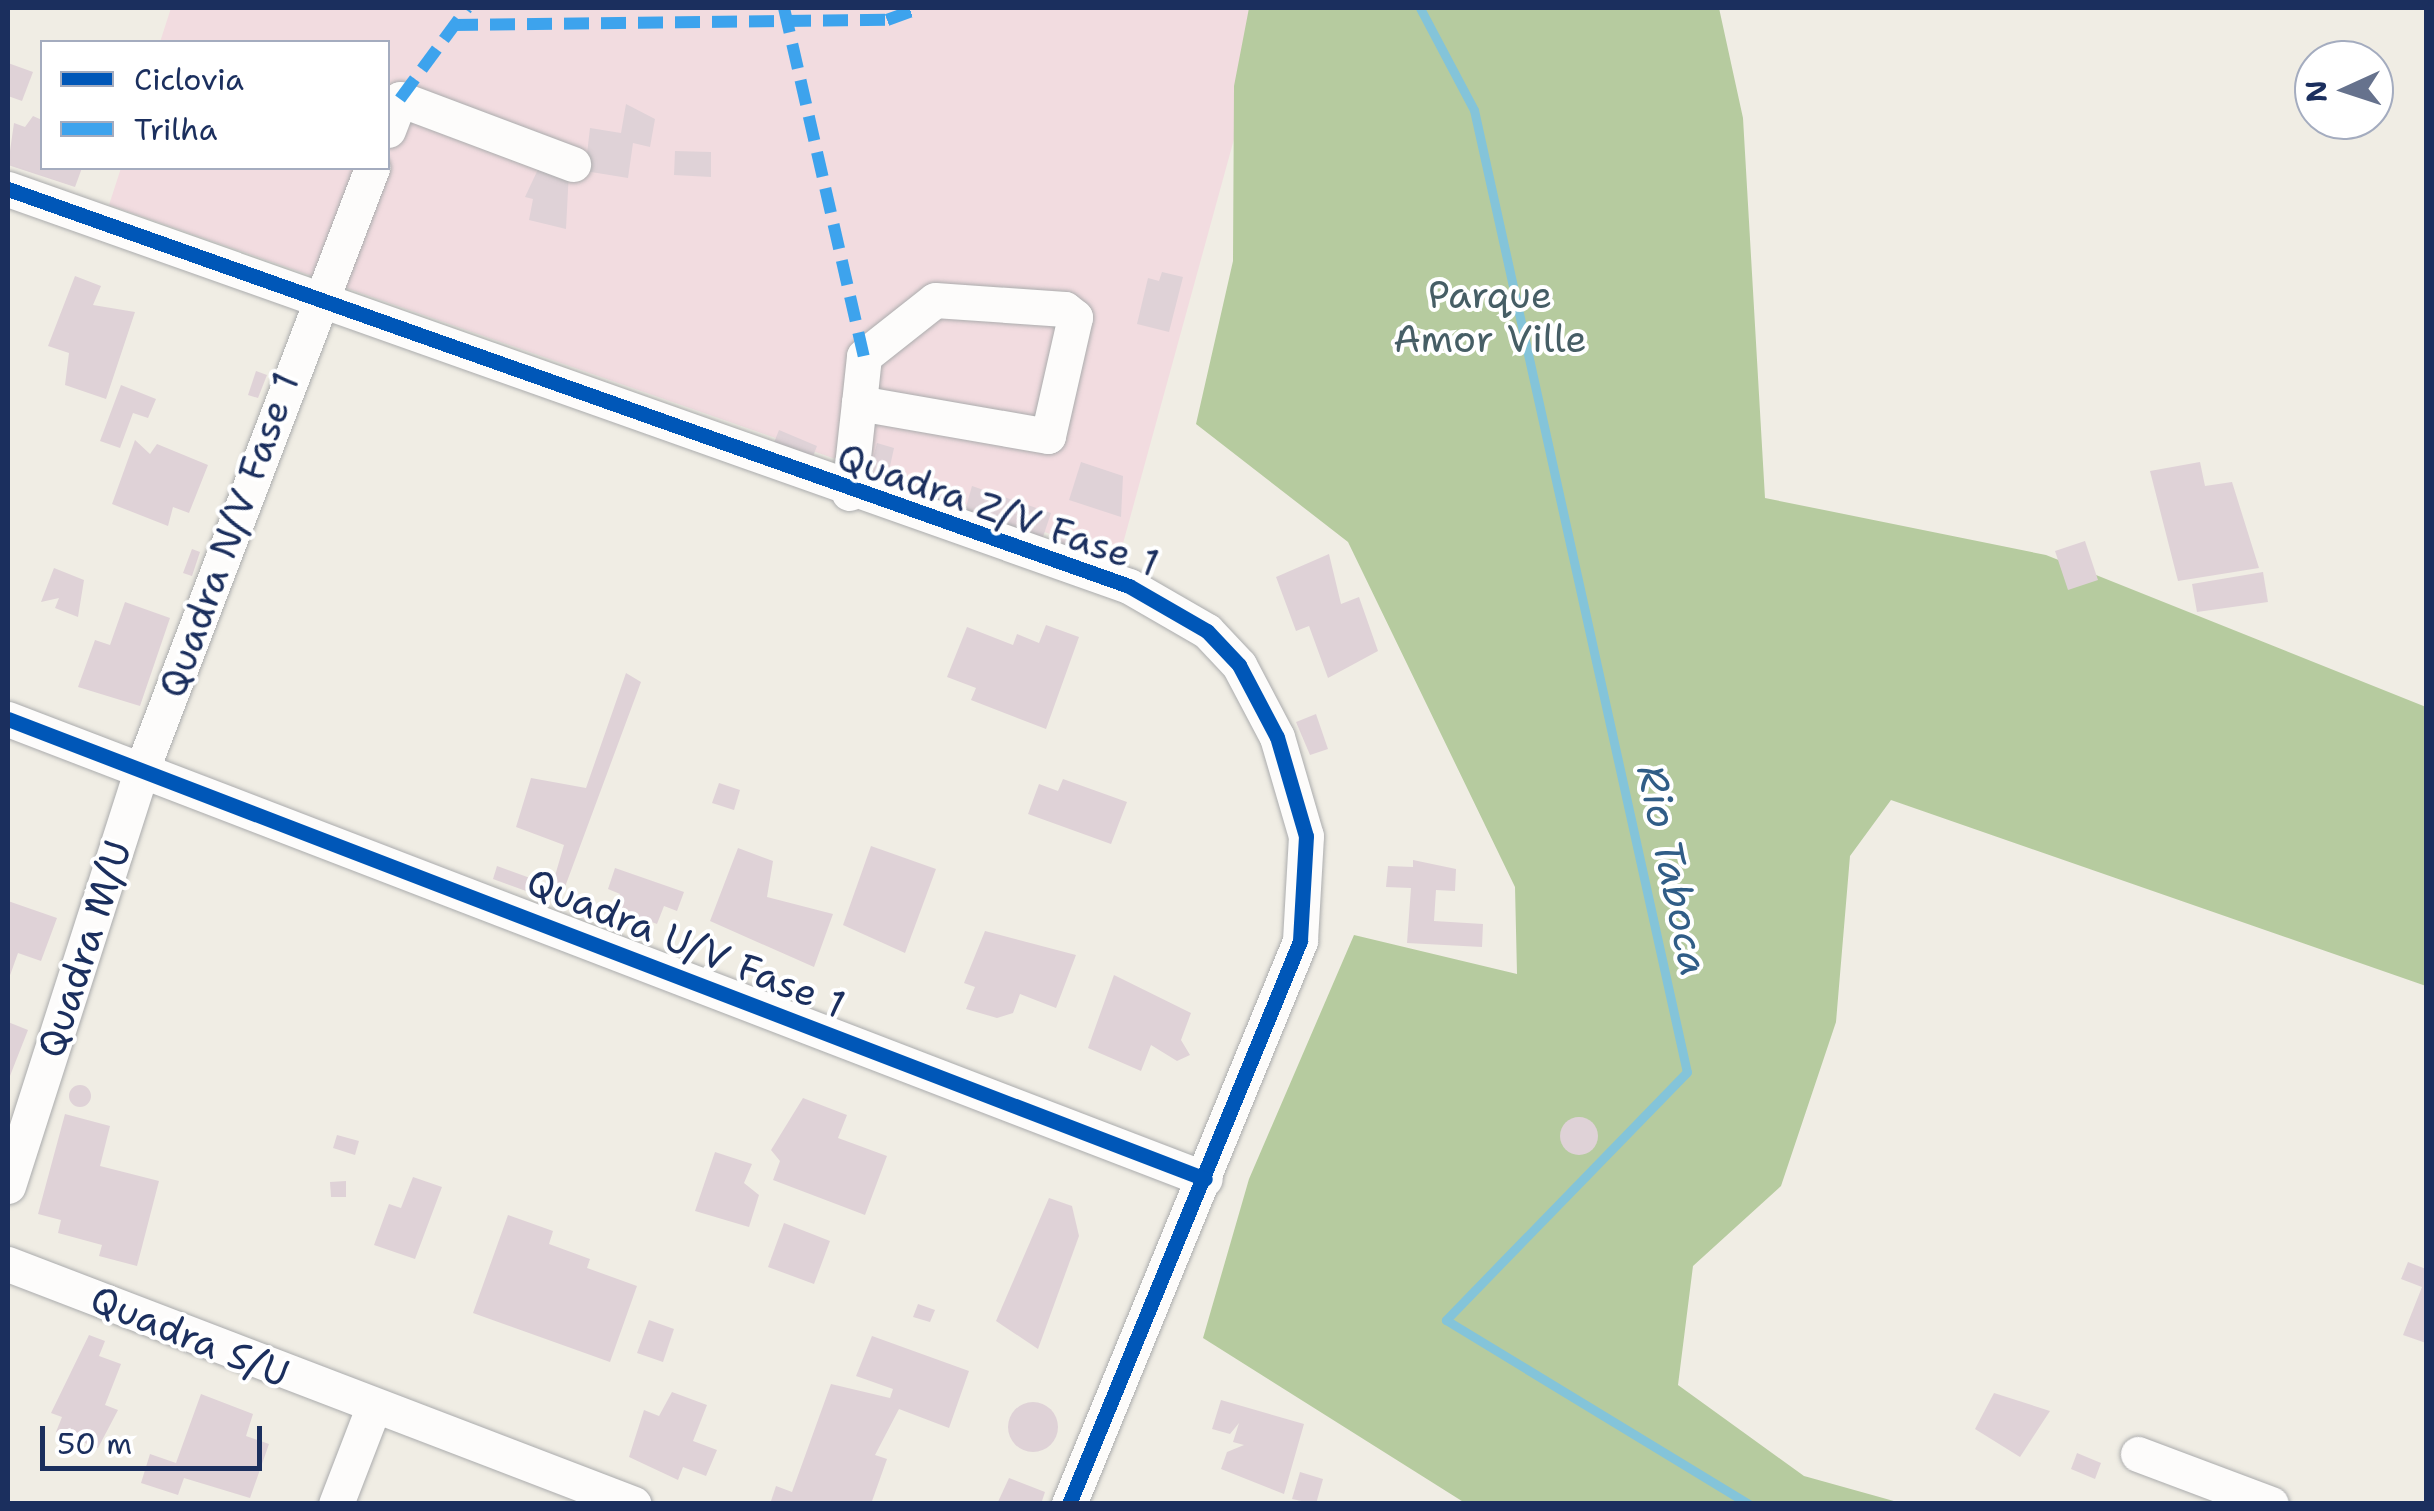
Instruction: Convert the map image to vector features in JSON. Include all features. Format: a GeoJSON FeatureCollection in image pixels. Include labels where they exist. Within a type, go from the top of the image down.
{"type":"FeatureCollection","features":[{"type":"Feature","properties":{"kind":"street"},"geometry":{"type":"LineString","coordinates":[[394,115],[574,164]]}},
{"type":"Feature","properties":{"kind":"street","name":"Quadra N/V Fase 1"},"geometry":{"type":"LineString","coordinates":[[142,769],[316,301],[371,170]]}},
{"type":"Feature","properties":{"kind":"street","name":"Quadra Z/V Fase 1"},"geometry":{"type":"LineString","coordinates":[[8,190],[849,493],[1161,600],[1207,631],[1260,699],[1306,836],[1300,941],[1069,1504]]}},
{"type":"Feature","properties":{"kind":"street"},"geometry":{"type":"LineString","coordinates":[[849,493],[864,356],[944,294],[1075,317],[1048,436],[859,404]]}},
{"type":"Feature","properties":{"kind":"street","name":"Quadra U/V Fase 1"},"geometry":{"type":"LineString","coordinates":[[8,719],[1204,1180]]}},
{"type":"Feature","properties":{"kind":"street","name":"Quadra M/U"},"geometry":{"type":"LineString","coordinates":[[8,1186],[142,769]]}},
{"type":"Feature","properties":{"kind":"street","name":"Quadra S/U"},"geometry":{"type":"LineString","coordinates":[[8,1264],[373,1408],[634,1504]]}},
{"type":"Feature","properties":{"kind":"street"},"geometry":{"type":"LineString","coordinates":[[336,1504],[373,1408]]}},
{"type":"Feature","properties":{"kind":"street"},"geometry":{"type":"LineString","coordinates":[[2138,1454],[2271,1504]]}},
{"type":"Feature","properties":{"kind":"shaded area"},"geometry":{"type":"Polygon","coordinates":[[[171,8],[1270,8],[1119,558],[109,205],[120,170],[390,170],[390,40],[161,40],[171,8]]]}},
{"type":"Feature","properties":{"kind":"green space","name":"Parque Amor Ville"},"geometry":{"type":"Polygon","coordinates":[[[1249,8],[1719,8],[1743,118],[1765,498],[2046,555],[2426,707],[2426,986],[1891,800],[1850,856],[1836,1022],[1781,1186],[1693,1266],[1678,1385],[1804,1476],[1901,1503],[1465,1503],[1203,1338],[1249,1179],[1354,935],[1517,974],[1515,887],[1348,542],[1196,424],[1233,261],[1234,86],[1249,8]]]}},
{"type":"Feature","properties":{"kind":"building"},"geometry":{"type":"Polygon","coordinates":[[[8,63],[33,72],[22,101],[8,96],[8,63]]]}},
{"type":"Feature","properties":{"kind":"building"},"geometry":{"type":"Polygon","coordinates":[[[626,104],[655,119],[650,147],[633,143],[628,178],[585,171],[590,128],[621,133],[626,104]]]}},
{"type":"Feature","properties":{"kind":"building"},"geometry":{"type":"Polygon","coordinates":[[[33,116],[40,119],[40,170],[81,170],[75,187],[8,165],[14,123],[25,127],[33,116]]]}},
{"type":"Feature","properties":{"kind":"building"},"geometry":{"type":"Polygon","coordinates":[[[675,151],[711,152],[711,177],[674,175],[675,151]]]}},
{"type":"Feature","properties":{"kind":"building"},"geometry":{"type":"Polygon","coordinates":[[[540,165],[569,171],[566,229],[529,220],[533,199],[525,197],[540,165]]]}},
{"type":"Feature","properties":{"kind":"building"},"geometry":{"type":"Polygon","coordinates":[[[1162,272],[1183,277],[1169,332],[1137,324],[1148,278],[1159,281],[1162,272]]]}},
{"type":"Feature","properties":{"kind":"building"},"geometry":{"type":"Polygon","coordinates":[[[75,276],[101,286],[93,305],[135,312],[106,399],[65,385],[69,353],[48,346],[75,276]]]}},
{"type":"Feature","properties":{"kind":"building"},"geometry":{"type":"Polygon","coordinates":[[[256,371],[267,375],[258,398],[248,395],[256,371]]]}},
{"type":"Feature","properties":{"kind":"building"},"geometry":{"type":"Polygon","coordinates":[[[121,385],[156,399],[148,418],[133,413],[120,448],[100,441],[121,385]]]}},
{"type":"Feature","properties":{"kind":"building"},"geometry":{"type":"Polygon","coordinates":[[[779,430],[817,446],[812,459],[773,445],[779,430]]]}},
{"type":"Feature","properties":{"kind":"building"},"geometry":{"type":"Polygon","coordinates":[[[135,440],[150,454],[157,444],[208,465],[189,513],[173,507],[168,526],[112,504],[135,440]]]}},
{"type":"Feature","properties":{"kind":"building"},"geometry":{"type":"Polygon","coordinates":[[[877,443],[894,448],[886,485],[868,479],[877,443]]]}},
{"type":"Feature","properties":{"kind":"building"},"geometry":{"type":"Polygon","coordinates":[[[1081,462],[1123,476],[1121,517],[1069,500],[1081,462]]]}},
{"type":"Feature","properties":{"kind":"building"},"geometry":{"type":"Polygon","coordinates":[[[2200,462],[2205,486],[2232,482],[2259,568],[2178,581],[2150,471],[2200,462]]]}},
{"type":"Feature","properties":{"kind":"building"},"geometry":{"type":"Polygon","coordinates":[[[932,480],[940,483],[940,499],[932,502],[924,499],[921,491],[924,483],[932,480]]]}},
{"type":"Feature","properties":{"kind":"building"},"geometry":{"type":"Polygon","coordinates":[[[972,486],[1051,513],[1042,540],[964,514],[972,486]]]}},
{"type":"Feature","properties":{"kind":"building"},"geometry":{"type":"Polygon","coordinates":[[[1063,530],[1092,540],[1087,555],[1058,545],[1063,530]]]}},
{"type":"Feature","properties":{"kind":"building"},"geometry":{"type":"Polygon","coordinates":[[[2085,541],[2098,580],[2068,590],[2055,551],[2085,541]]]}},
{"type":"Feature","properties":{"kind":"building"},"geometry":{"type":"Polygon","coordinates":[[[192,549],[200,552],[192,576],[183,573],[192,549]]]}},
{"type":"Feature","properties":{"kind":"building"},"geometry":{"type":"Polygon","coordinates":[[[1329,554],[1341,604],[1359,597],[1378,651],[1328,678],[1309,626],[1296,631],[1276,577],[1329,554]]]}},
{"type":"Feature","properties":{"kind":"building"},"geometry":{"type":"Polygon","coordinates":[[[54,568],[84,580],[78,617],[55,608],[59,598],[41,602],[54,568]]]}},
{"type":"Feature","properties":{"kind":"building"},"geometry":{"type":"Polygon","coordinates":[[[2263,572],[2268,602],[2197,612],[2192,584],[2263,572]]]}},
{"type":"Feature","properties":{"kind":"building"},"geometry":{"type":"Polygon","coordinates":[[[125,602],[170,618],[140,706],[78,687],[95,640],[110,645],[125,602]]]}},
{"type":"Feature","properties":{"kind":"building"},"geometry":{"type":"Polygon","coordinates":[[[1046,625],[1079,637],[1046,729],[971,700],[976,688],[947,677],[967,627],[1013,645],[1017,634],[1039,643],[1046,625]]]}},
{"type":"Feature","properties":{"kind":"building"},"geometry":{"type":"Polygon","coordinates":[[[626,673],[641,682],[559,903],[493,879],[497,866],[552,886],[564,845],[516,827],[531,778],[586,788],[626,673]]]}},
{"type":"Feature","properties":{"kind":"building"},"geometry":{"type":"Polygon","coordinates":[[[1316,714],[1328,749],[1310,755],[1296,722],[1316,714]]]}},
{"type":"Feature","properties":{"kind":"building"},"geometry":{"type":"Polygon","coordinates":[[[1063,779],[1127,802],[1111,844],[1028,814],[1039,784],[1058,791],[1063,779]]]}},
{"type":"Feature","properties":{"kind":"building"},"geometry":{"type":"Polygon","coordinates":[[[719,783],[740,790],[734,810],[712,803],[719,783]]]}},
{"type":"Feature","properties":{"kind":"building"},"geometry":{"type":"Polygon","coordinates":[[[871,846],[936,869],[905,953],[843,925],[871,846]]]}},
{"type":"Feature","properties":{"kind":"building"},"geometry":{"type":"Polygon","coordinates":[[[738,848],[773,861],[767,897],[833,914],[814,967],[710,921],[738,848]]]}},
{"type":"Feature","properties":{"kind":"building"},"geometry":{"type":"Polygon","coordinates":[[[1413,860],[1456,869],[1455,891],[1436,890],[1434,921],[1483,924],[1482,947],[1407,943],[1411,888],[1386,887],[1388,866],[1413,867],[1413,860]]]}},
{"type":"Feature","properties":{"kind":"building"},"geometry":{"type":"Polygon","coordinates":[[[615,868],[684,892],[677,911],[664,906],[657,924],[614,908],[620,894],[608,889],[615,868]]]}},
{"type":"Feature","properties":{"kind":"building"},"geometry":{"type":"Polygon","coordinates":[[[8,901],[57,918],[41,961],[18,953],[8,981],[8,901]]]}},
{"type":"Feature","properties":{"kind":"building"},"geometry":{"type":"Polygon","coordinates":[[[985,931],[1076,955],[1056,1008],[1020,994],[1013,1013],[997,1018],[966,1009],[975,987],[964,983],[985,931]]]}},
{"type":"Feature","properties":{"kind":"building"},"geometry":{"type":"Polygon","coordinates":[[[1114,975],[1191,1013],[1181,1040],[1190,1055],[1177,1061],[1151,1045],[1141,1071],[1088,1048],[1114,975]]]}},
{"type":"Feature","properties":{"kind":"building"},"geometry":{"type":"Polygon","coordinates":[[[8,1022],[28,1030],[8,1081],[8,1022]]]}},
{"type":"Feature","properties":{"kind":"building"},"geometry":{"type":"Polygon","coordinates":[[[80,1085],[88,1088],[88,1104],[80,1107],[72,1104],[69,1096],[72,1088],[80,1085]]]}},
{"type":"Feature","properties":{"kind":"building"},"geometry":{"type":"Polygon","coordinates":[[[803,1098],[847,1115],[838,1138],[887,1156],[865,1215],[773,1180],[780,1161],[771,1150],[803,1098]]]}},
{"type":"Feature","properties":{"kind":"building"},"geometry":{"type":"Polygon","coordinates":[[[65,1114],[110,1126],[100,1166],[159,1181],[137,1266],[99,1256],[102,1245],[58,1233],[61,1220],[38,1214],[65,1114]]]}},
{"type":"Feature","properties":{"kind":"building"},"geometry":{"type":"Polygon","coordinates":[[[1579,1117],[1592,1123],[1598,1136],[1592,1149],[1579,1155],[1566,1149],[1560,1136],[1566,1123],[1579,1117]]]}},
{"type":"Feature","properties":{"kind":"building"},"geometry":{"type":"Polygon","coordinates":[[[337,1135],[359,1141],[355,1155],[333,1148],[337,1135]]]}},
{"type":"Feature","properties":{"kind":"building"},"geometry":{"type":"Polygon","coordinates":[[[715,1152],[752,1164],[744,1183],[759,1195],[749,1227],[695,1211],[715,1152]]]}},
{"type":"Feature","properties":{"kind":"building"},"geometry":{"type":"Polygon","coordinates":[[[413,1177],[442,1187],[415,1259],[374,1245],[389,1204],[401,1208],[413,1177]]]}},
{"type":"Feature","properties":{"kind":"building"},"geometry":{"type":"Polygon","coordinates":[[[346,1181],[346,1197],[331,1197],[330,1182],[346,1181]]]}},
{"type":"Feature","properties":{"kind":"building"},"geometry":{"type":"Polygon","coordinates":[[[1049,1198],[1072,1206],[1079,1236],[1038,1349],[996,1321],[1049,1198]]]}},
{"type":"Feature","properties":{"kind":"building"},"geometry":{"type":"Polygon","coordinates":[[[508,1215],[553,1231],[549,1244],[590,1259],[587,1268],[637,1286],[610,1362],[473,1313],[508,1215]]]}},
{"type":"Feature","properties":{"kind":"building"},"geometry":{"type":"Polygon","coordinates":[[[784,1223],[830,1241],[814,1284],[768,1267],[784,1223]]]}},
{"type":"Feature","properties":{"kind":"building"},"geometry":{"type":"Polygon","coordinates":[[[2408,1262],[2426,1269],[2426,1343],[2403,1335],[2422,1287],[2401,1279],[2408,1262]]]}},
{"type":"Feature","properties":{"kind":"building"},"geometry":{"type":"Polygon","coordinates":[[[918,1304],[935,1310],[930,1322],[913,1317],[918,1304]]]}},
{"type":"Feature","properties":{"kind":"building"},"geometry":{"type":"Polygon","coordinates":[[[649,1320],[674,1329],[663,1362],[637,1353],[649,1320]]]}},
{"type":"Feature","properties":{"kind":"building"},"geometry":{"type":"Polygon","coordinates":[[[89,1335],[105,1341],[99,1356],[121,1364],[105,1405],[118,1410],[98,1448],[56,1432],[62,1417],[51,1413],[89,1335]]]}},
{"type":"Feature","properties":{"kind":"building"},"geometry":{"type":"Polygon","coordinates":[[[872,1336],[969,1371],[949,1428],[899,1409],[875,1455],[887,1459],[871,1504],[770,1504],[776,1486],[792,1492],[831,1384],[890,1398],[893,1389],[856,1376],[872,1336]]]}},
{"type":"Feature","properties":{"kind":"building"},"geometry":{"type":"Polygon","coordinates":[[[672,1392],[707,1405],[693,1441],[717,1450],[706,1476],[683,1467],[678,1480],[629,1457],[644,1410],[659,1416],[672,1392]]]}},
{"type":"Feature","properties":{"kind":"building"},"geometry":{"type":"Polygon","coordinates":[[[1994,1393],[2050,1411],[2020,1457],[1975,1429],[1994,1393]]]}},
{"type":"Feature","properties":{"kind":"building"},"geometry":{"type":"Polygon","coordinates":[[[201,1394],[253,1414],[246,1436],[269,1444],[250,1498],[184,1478],[178,1495],[141,1483],[150,1454],[176,1463],[201,1394]]]}},
{"type":"Feature","properties":{"kind":"building"},"geometry":{"type":"Polygon","coordinates":[[[1221,1400],[1304,1424],[1284,1494],[1221,1469],[1227,1452],[1244,1445],[1233,1442],[1239,1423],[1230,1434],[1212,1429],[1221,1400]]]}},
{"type":"Feature","properties":{"kind":"building"},"geometry":{"type":"Polygon","coordinates":[[[1033,1402],[1051,1409],[1058,1427],[1051,1445],[1033,1452],[1015,1445],[1008,1427],[1015,1409],[1033,1402]]]}},
{"type":"Feature","properties":{"kind":"building"},"geometry":{"type":"Polygon","coordinates":[[[2077,1453],[2101,1463],[2095,1479],[2071,1469],[2077,1453]]]}},
{"type":"Feature","properties":{"kind":"building"},"geometry":{"type":"Polygon","coordinates":[[[1300,1472],[1323,1479],[1316,1504],[1292,1499],[1300,1472]]]}},
{"type":"Feature","properties":{"kind":"building"},"geometry":{"type":"Polygon","coordinates":[[[1009,1478],[1045,1492],[1041,1504],[997,1504],[1009,1478]]]}},
{"type":"Feature","properties":{"kind":"waterway","name":"Rio Taboca"},"geometry":{"type":"LineString","coordinates":[[1420,8],[1474,110],[1687,1072],[1446,1320],[1749,1504]]}},
{"type":"Feature","properties":{"kind":"marked path"},"geometry":{"type":"LineString","coordinates":[[400,99],[467,8]]}},
{"type":"Feature","properties":{"kind":"marked path"},"geometry":{"type":"LineString","coordinates":[[784,8],[864,356]]}},
{"type":"Feature","properties":{"kind":"marked path"},"geometry":{"type":"LineString","coordinates":[[453,25],[887,20],[920,8]]}},
{"type":"Feature","properties":{"kind":"cycle path"},"geometry":{"type":"LineString","coordinates":[[8,189],[1129,586],[1207,631],[1239,665],[1277,737],[1306,836],[1300,941],[1069,1504]]}},
{"type":"Feature","properties":{"kind":"cycle path"},"geometry":{"type":"LineString","coordinates":[[8,719],[1205,1179]]}}]}
